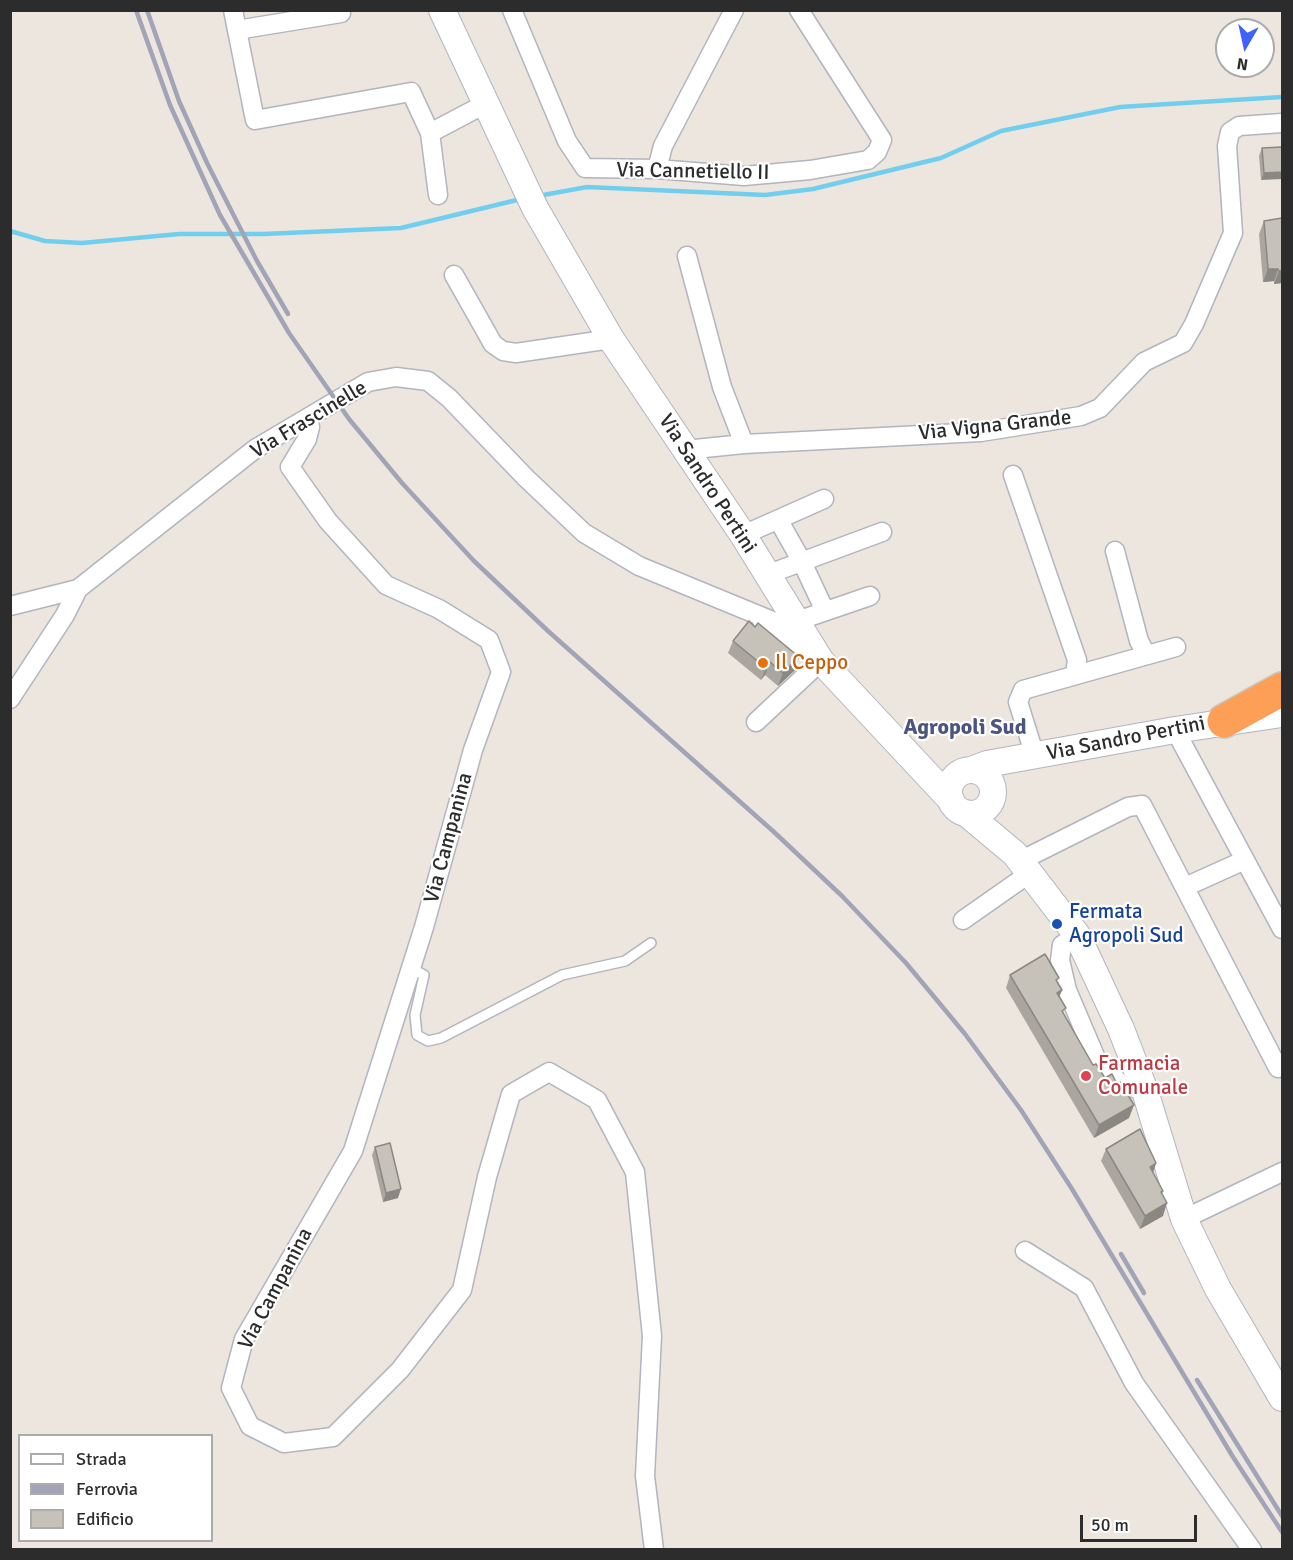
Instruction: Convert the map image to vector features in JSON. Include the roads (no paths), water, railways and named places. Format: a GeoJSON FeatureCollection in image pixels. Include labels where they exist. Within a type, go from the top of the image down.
{"type":"FeatureCollection","features":[{"type":"Feature","properties":{"kind":"highway"},"geometry":{"type":"LineString","coordinates":[[1224,721],[1282,688]]}},
{"type":"Feature","properties":{"kind":"street"},"geometry":{"type":"LineString","coordinates":[[233,10],[255,120],[411,92],[430,133],[438,195]]}},
{"type":"Feature","properties":{"kind":"street","name":"Via Sandro Pertini"},"geometry":{"type":"LineString","coordinates":[[442,10],[530,198],[610,339],[743,535],[821,661],[958,807],[1022,863]]}},
{"type":"Feature","properties":{"kind":"street","name":"Via Cannetiello II"},"geometry":{"type":"LineString","coordinates":[[513,10],[567,141],[585,168],[657,169],[744,176],[810,170],[868,160],[877,152],[882,140],[799,10]]}},
{"type":"Feature","properties":{"kind":"street"},"geometry":{"type":"LineString","coordinates":[[657,169],[663,146],[734,10]]}},
{"type":"Feature","properties":{"kind":"street"},"geometry":{"type":"LineString","coordinates":[[237,30],[341,13]]}},
{"type":"Feature","properties":{"kind":"street"},"geometry":{"type":"LineString","coordinates":[[430,133],[485,104]]}},
{"type":"Feature","properties":{"kind":"street","name":"Via Vigna Grande"},"geometry":{"type":"LineString","coordinates":[[685,450],[744,444],[981,432],[1081,416],[1100,408],[1144,362],[1183,343],[1194,324],[1233,233],[1227,146],[1230,132],[1239,126],[1282,123]]}},
{"type":"Feature","properties":{"kind":"street"},"geometry":{"type":"LineString","coordinates":[[687,256],[722,387],[744,444]]}},
{"type":"Feature","properties":{"kind":"street"},"geometry":{"type":"LineString","coordinates":[[454,275],[493,344],[503,351],[516,353],[610,339]]}},
{"type":"Feature","properties":{"kind":"street","name":"Via Frascinelle"},"geometry":{"type":"LineString","coordinates":[[10,606],[78,589],[255,449],[368,382],[396,376],[428,381],[449,398],[526,478],[584,532],[639,566],[757,614],[821,661]]}},
{"type":"Feature","properties":{"kind":"street","name":"Via Campanina"},"geometry":{"type":"LineString","coordinates":[[308,418],[310,427],[307,439],[290,467],[328,521],[386,585],[439,609],[489,640],[501,672],[473,750],[411,968],[353,1151],[243,1339],[231,1388],[250,1426],[284,1443],[333,1437],[400,1370],[462,1290],[487,1177],[511,1094],[549,1072],[597,1100],[635,1172],[652,1336],[645,1476],[654,1550]]}},
{"type":"Feature","properties":{"kind":"street"},"geometry":{"type":"LineString","coordinates":[[1013,475],[1077,660],[1074,674]]}},
{"type":"Feature","properties":{"kind":"street"},"geometry":{"type":"LineString","coordinates":[[743,535],[779,521],[824,499]]}},
{"type":"Feature","properties":{"kind":"street"},"geometry":{"type":"LineString","coordinates":[[779,521],[801,560],[825,611]]}},
{"type":"Feature","properties":{"kind":"street"},"geometry":{"type":"LineString","coordinates":[[757,614],[774,601],[770,582],[801,560],[882,532]]}},
{"type":"Feature","properties":{"kind":"street"},"geometry":{"type":"LineString","coordinates":[[1115,551],[1139,641],[1146,654]]}},
{"type":"Feature","properties":{"kind":"street"},"geometry":{"type":"LineString","coordinates":[[10,699],[65,615],[78,589]]}},
{"type":"Feature","properties":{"kind":"street","name":"Via Frascinelle"},"geometry":{"type":"LineString","coordinates":[[757,614],[779,610],[793,616],[825,611],[870,596]]}},
{"type":"Feature","properties":{"kind":"street"},"geometry":{"type":"LineString","coordinates":[[1176,647],[1023,690],[1019,694],[1018,702],[1025,758],[992,794],[984,809],[958,807],[949,787],[966,771],[983,774],[992,794],[1022,863],[1077,935],[1115,1014],[1145,1091],[1184,1219],[1218,1289],[1282,1398]]}},
{"type":"Feature","properties":{"kind":"street"},"geometry":{"type":"LineString","coordinates":[[756,722],[821,661]]}},
{"type":"Feature","properties":{"kind":"street","name":"Via Sandro Pertini"},"geometry":{"type":"LineString","coordinates":[[916,761],[966,771],[987,764],[1224,721],[1282,714]]}},
{"type":"Feature","properties":{"kind":"street"},"geometry":{"type":"LineString","coordinates":[[1175,730],[1282,929]]}},
{"type":"Feature","properties":{"kind":"street"},"geometry":{"type":"LineString","coordinates":[[963,920],[1022,863],[1128,807],[1142,805],[1278,1068]]}},
{"type":"Feature","properties":{"kind":"street"},"geometry":{"type":"LineString","coordinates":[[1185,888],[1245,860]]}},
{"type":"Feature","properties":{"kind":"street"},"geometry":{"type":"LineString","coordinates":[[1077,935],[1062,945],[1059,951],[1067,990],[1098,1063],[1120,1084],[1145,1091]]}},
{"type":"Feature","properties":{"kind":"street"},"geometry":{"type":"LineString","coordinates":[[1083,1027],[1115,1014]]}},
{"type":"Feature","properties":{"kind":"street"},"geometry":{"type":"LineString","coordinates":[[1184,1219],[1282,1172]]}},
{"type":"Feature","properties":{"kind":"street"},"geometry":{"type":"LineString","coordinates":[[1024,1251],[1084,1288],[1134,1383],[1252,1550]]}},
{"type":"Feature","properties":{"kind":"lane"},"geometry":{"type":"LineString","coordinates":[[411,968],[424,975],[415,1015],[417,1035],[428,1041],[441,1038],[562,975],[625,961],[651,943]]}},
{"type":"Feature","properties":{"kind":"waterway"},"geometry":{"type":"LineString","coordinates":[[538,196],[587,187],[765,195],[813,189],[941,158],[1001,131],[1120,107],[1282,97]]}},
{"type":"Feature","properties":{"kind":"waterway"},"geometry":{"type":"LineString","coordinates":[[10,231],[45,241],[82,243],[179,234],[264,234],[401,228],[521,199]]}},
{"type":"Feature","properties":{"kind":"railway"},"geometry":{"type":"LineString","coordinates":[[136,10],[170,105],[220,215],[289,333],[349,419],[402,483],[474,561],[548,631],[774,832],[842,896],[906,963],[965,1034],[1021,1110],[1072,1189],[1233,1457],[1282,1532]]}},
{"type":"Feature","properties":{"kind":"railway"},"geometry":{"type":"LineString","coordinates":[[147,10],[179,101],[207,163],[257,261],[288,314]]}},
{"type":"Feature","properties":{"kind":"railway"},"geometry":{"type":"LineString","coordinates":[[1121,1254],[1144,1293]]}},
{"type":"Feature","properties":{"kind":"railway"},"geometry":{"type":"LineString","coordinates":[[1197,1380],[1282,1516]]}},
{"type":"Feature","properties":{"kind":"place","name":"Il Ceppo"},"geometry":{"type":"Point","coordinates":[763,663]}},
{"type":"Feature","properties":{"kind":"place","name":"Fermata Agropoli Sud"},"geometry":{"type":"Point","coordinates":[1057,924]}},
{"type":"Feature","properties":{"kind":"place","name":"Farmacia Comunale"},"geometry":{"type":"Point","coordinates":[1086,1076]}},
{"type":"Feature","properties":{"kind":"district","name":"Agropoli Sud"},"geometry":{"type":"Point","coordinates":[965,728]}}]}
